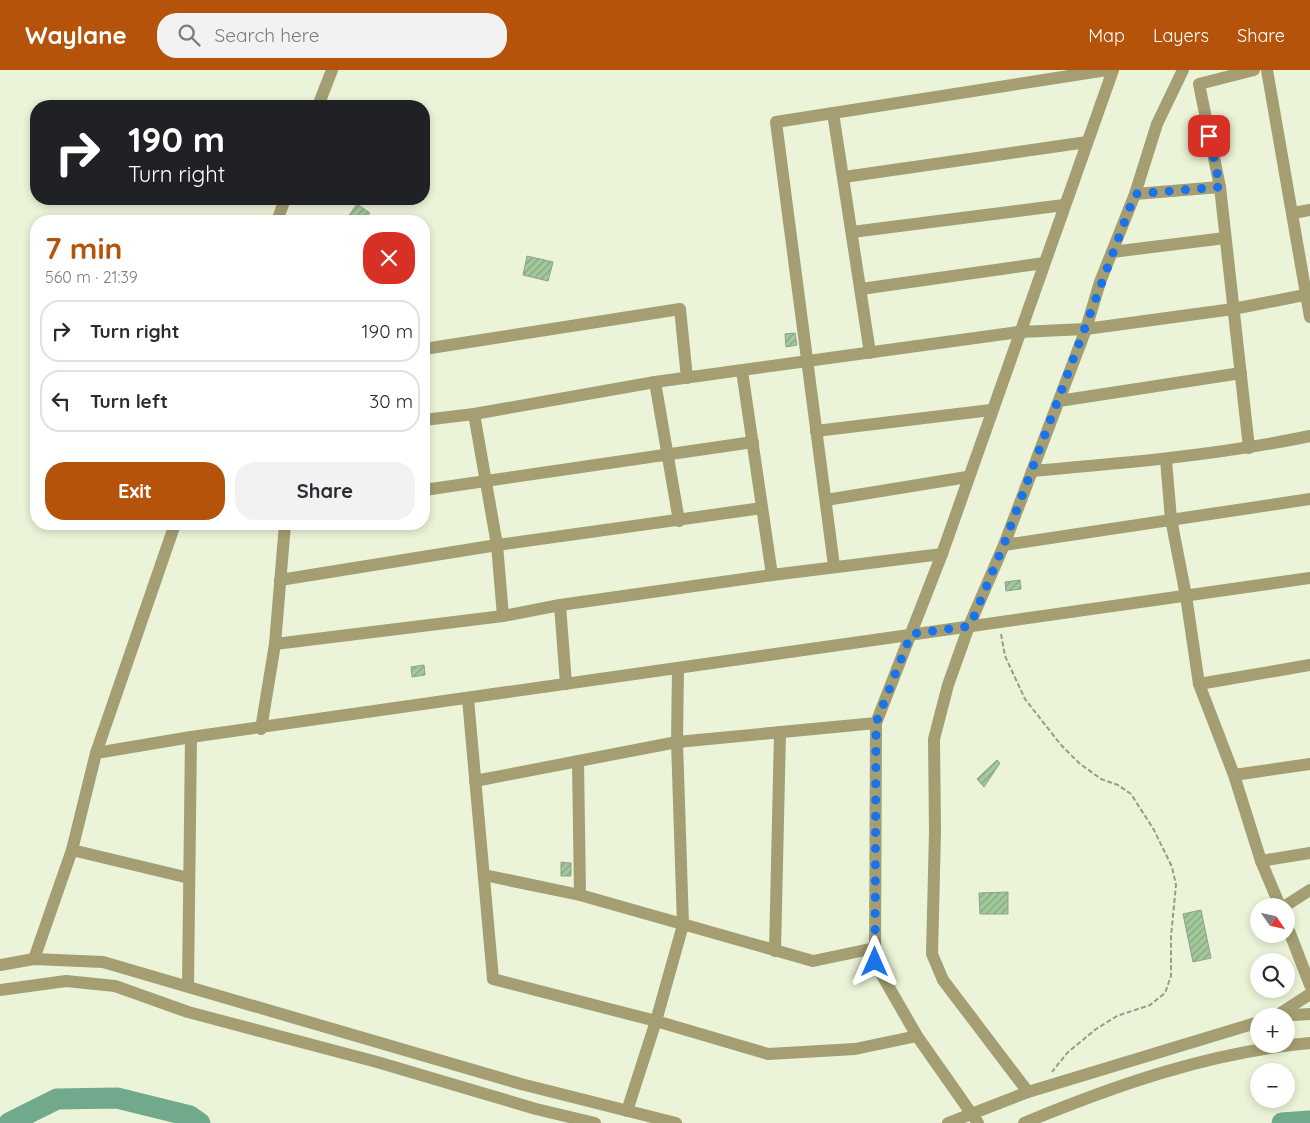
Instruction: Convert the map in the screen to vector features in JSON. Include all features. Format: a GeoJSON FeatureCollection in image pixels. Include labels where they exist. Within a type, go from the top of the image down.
{"type":"FeatureCollection","features":[{"type":"Feature","properties":{"kind":"street"},"geometry":{"type":"LineString","coordinates":[[320,100],[332,70]]}},
{"type":"Feature","properties":{"kind":"street"},"geometry":{"type":"LineString","coordinates":[[834,566],[776,122],[1107,70]]}},
{"type":"Feature","properties":{"kind":"street"},"geometry":{"type":"LineString","coordinates":[[974,1119],[917,1036],[875,962],[876,723],[942,554],[967,477],[1112,70]]}},
{"type":"Feature","properties":{"kind":"street"},"geometry":{"type":"LineString","coordinates":[[1028,1092],[943,980],[932,954],[935,832],[934,739],[948,685],[1086,329],[1112,252],[1135,194],[1157,124],[1182,70]]}},
{"type":"Feature","properties":{"kind":"street"},"geometry":{"type":"LineString","coordinates":[[1249,448],[1220,187],[1199,84],[1254,70]]}},
{"type":"Feature","properties":{"kind":"street"},"geometry":{"type":"LineString","coordinates":[[1267,70],[1309,294],[1310,317]]}},
{"type":"Feature","properties":{"kind":"street"},"geometry":{"type":"LineString","coordinates":[[833,113],[870,353]]}},
{"type":"Feature","properties":{"kind":"street"},"geometry":{"type":"LineString","coordinates":[[844,177],[1087,142]]}},
{"type":"Feature","properties":{"kind":"street"},"geometry":{"type":"LineString","coordinates":[[1135,194],[1220,187]]}},
{"type":"Feature","properties":{"kind":"street"},"geometry":{"type":"LineString","coordinates":[[852,232],[1064,205]]}},
{"type":"Feature","properties":{"kind":"street"},"geometry":{"type":"LineString","coordinates":[[1293,213],[1310,210]]}},
{"type":"Feature","properties":{"kind":"street"},"geometry":{"type":"LineString","coordinates":[[1112,252],[1225,238]]}},
{"type":"Feature","properties":{"kind":"street"},"geometry":{"type":"LineString","coordinates":[[861,289],[1044,263]]}},
{"type":"Feature","properties":{"kind":"street"},"geometry":{"type":"LineString","coordinates":[[430,419],[474,414],[655,382],[1019,332],[1086,329],[1233,310],[1309,294]]}},
{"type":"Feature","properties":{"kind":"street"},"geometry":{"type":"LineString","coordinates":[[430,348],[680,309],[687,378]]}},
{"type":"Feature","properties":{"kind":"street"},"geometry":{"type":"LineString","coordinates":[[742,371],[772,575]]}},
{"type":"Feature","properties":{"kind":"street"},"geometry":{"type":"LineString","coordinates":[[1059,401],[1240,374]]}},
{"type":"Feature","properties":{"kind":"street"},"geometry":{"type":"LineString","coordinates":[[655,382],[680,520]]}},
{"type":"Feature","properties":{"kind":"street"},"geometry":{"type":"LineString","coordinates":[[816,431],[991,410]]}},
{"type":"Feature","properties":{"kind":"street"},"geometry":{"type":"LineString","coordinates":[[474,414],[497,545],[503,616]]}},
{"type":"Feature","properties":{"kind":"street"},"geometry":{"type":"LineString","coordinates":[[1032,471],[1166,460],[1249,448],[1310,436]]}},
{"type":"Feature","properties":{"kind":"street"},"geometry":{"type":"LineString","coordinates":[[430,489],[753,442]]}},
{"type":"Feature","properties":{"kind":"street"},"geometry":{"type":"LineString","coordinates":[[1166,460],[1171,520],[1186,596],[1198,684],[1234,775],[1261,861],[1277,898]]}},
{"type":"Feature","properties":{"kind":"street"},"geometry":{"type":"LineString","coordinates":[[826,500],[967,477]]}},
{"type":"Feature","properties":{"kind":"street"},"geometry":{"type":"LineString","coordinates":[[1004,544],[1310,499]]}},
{"type":"Feature","properties":{"kind":"street"},"geometry":{"type":"LineString","coordinates":[[280,580],[497,545],[762,508]]}},
{"type":"Feature","properties":{"kind":"street"},"geometry":{"type":"LineString","coordinates":[[34,959],[72,850],[96,753],[173,530]]}},
{"type":"Feature","properties":{"kind":"street"},"geometry":{"type":"LineString","coordinates":[[261,729],[275,644],[284,530]]}},
{"type":"Feature","properties":{"kind":"street"},"geometry":{"type":"LineString","coordinates":[[275,644],[503,616],[560,605],[834,566],[942,554]]}},
{"type":"Feature","properties":{"kind":"street"},"geometry":{"type":"LineString","coordinates":[[96,753],[190,737],[261,729],[1310,578]]}},
{"type":"Feature","properties":{"kind":"street"},"geometry":{"type":"LineString","coordinates":[[560,605],[566,684]]}},
{"type":"Feature","properties":{"kind":"street"},"geometry":{"type":"LineString","coordinates":[[1198,684],[1310,665]]}},
{"type":"Feature","properties":{"kind":"street"},"geometry":{"type":"LineString","coordinates":[[627,1111],[656,1021],[683,925],[677,742],[678,668]]}},
{"type":"Feature","properties":{"kind":"street"},"geometry":{"type":"LineString","coordinates":[[468,699],[493,980],[656,1021],[768,1054],[855,1049],[917,1036]]}},
{"type":"Feature","properties":{"kind":"street"},"geometry":{"type":"LineString","coordinates":[[475,781],[677,742],[876,723]]}},
{"type":"Feature","properties":{"kind":"street"},"geometry":{"type":"LineString","coordinates":[[775,951],[780,732]]}},
{"type":"Feature","properties":{"kind":"street"},"geometry":{"type":"LineString","coordinates":[[188,985],[190,737]]}},
{"type":"Feature","properties":{"kind":"street"},"geometry":{"type":"LineString","coordinates":[[578,761],[580,895]]}},
{"type":"Feature","properties":{"kind":"street"},"geometry":{"type":"LineString","coordinates":[[1234,775],[1310,764]]}},
{"type":"Feature","properties":{"kind":"street"},"geometry":{"type":"LineString","coordinates":[[72,850],[189,878]]}},
{"type":"Feature","properties":{"kind":"street"},"geometry":{"type":"LineString","coordinates":[[1261,861],[1310,853]]}},
{"type":"Feature","properties":{"kind":"street"},"geometry":{"type":"LineString","coordinates":[[484,875],[580,895],[813,961],[875,948]]}},
{"type":"Feature","properties":{"kind":"street"},"geometry":{"type":"LineString","coordinates":[[1295,900],[1310,890]]}},
{"type":"Feature","properties":{"kind":"street"},"geometry":{"type":"LineString","coordinates":[[1294,943],[1310,985]]}},
{"type":"Feature","properties":{"kind":"street"},"geometry":{"type":"LineString","coordinates":[[0,965],[34,959],[103,962],[188,985],[521,1084],[676,1123]]}},
{"type":"Feature","properties":{"kind":"street"},"geometry":{"type":"LineString","coordinates":[[0,990],[66,981],[114,986],[188,1012],[377,1062],[536,1109],[595,1123]]}},
{"type":"Feature","properties":{"kind":"street"},"geometry":{"type":"LineString","coordinates":[[1290,1008],[1310,994]]}},
{"type":"Feature","properties":{"kind":"street"},"geometry":{"type":"LineString","coordinates":[[1295,1015],[1310,1014]]}},
{"type":"Feature","properties":{"kind":"street"},"geometry":{"type":"LineString","coordinates":[[948,1123],[974,1119],[1028,1092],[1045,1086],[1250,1025]]}},
{"type":"Feature","properties":{"kind":"street"},"geometry":{"type":"LineString","coordinates":[[1024,1123],[1098,1092],[1200,1060],[1310,1043]]}},
{"type":"Feature","properties":{"kind":"path"},"geometry":{"type":"LineString","coordinates":[[998,622],[1005,656],[1025,699],[1061,745],[1078,763],[1101,779],[1118,785],[1131,794],[1154,830],[1172,867],[1176,885],[1171,936],[1171,976],[1165,993],[1150,1005],[1106,1022],[1082,1039],[1067,1053],[1051,1074],[1045,1086]]}},
{"type":"Feature","properties":{"kind":"building"},"geometry":{"type":"Polygon","coordinates":[[[356,205],[370,213],[368,215],[349,215],[356,205]]]}},
{"type":"Feature","properties":{"kind":"building"},"geometry":{"type":"Polygon","coordinates":[[[527,256],[553,262],[548,281],[523,275],[527,256]]]}},
{"type":"Feature","properties":{"kind":"building"},"geometry":{"type":"Polygon","coordinates":[[[795,333],[797,345],[786,347],[785,334],[795,333]]]}},
{"type":"Feature","properties":{"kind":"building"},"geometry":{"type":"Polygon","coordinates":[[[1020,580],[1021,589],[1006,591],[1005,582],[1020,580]]]}},
{"type":"Feature","properties":{"kind":"building"},"geometry":{"type":"Polygon","coordinates":[[[424,665],[425,675],[412,677],[411,667],[424,665]]]}},
{"type":"Feature","properties":{"kind":"building"},"geometry":{"type":"Polygon","coordinates":[[[997,760],[1000,763],[984,787],[977,779],[997,760]]]}},
{"type":"Feature","properties":{"kind":"building"},"geometry":{"type":"Polygon","coordinates":[[[561,862],[571,863],[571,876],[561,876],[561,862]]]}},
{"type":"Feature","properties":{"kind":"building"},"geometry":{"type":"Polygon","coordinates":[[[1008,892],[1008,914],[980,914],[979,893],[1008,892]]]}},
{"type":"Feature","properties":{"kind":"building"},"geometry":{"type":"Polygon","coordinates":[[[1201,910],[1211,958],[1193,962],[1183,914],[1201,910]]]}},
{"type":"Feature","properties":{"kind":"waterway"},"geometry":{"type":"LineString","coordinates":[[9,1123],[57,1099],[117,1098],[190,1116],[200,1123]]}},
{"type":"Feature","properties":{"kind":"waterway"},"geometry":{"type":"LineString","coordinates":[[1282,1123],[1310,1121]]}},
{"type":"Feature","properties":{"kind":"route"},"geometry":{"type":"LineString","coordinates":[[875,962],[876,723],[911,634],[970,626],[1032,471],[1086,329],[1100,282],[1135,194],[1220,187],[1209,136]]}}]}
